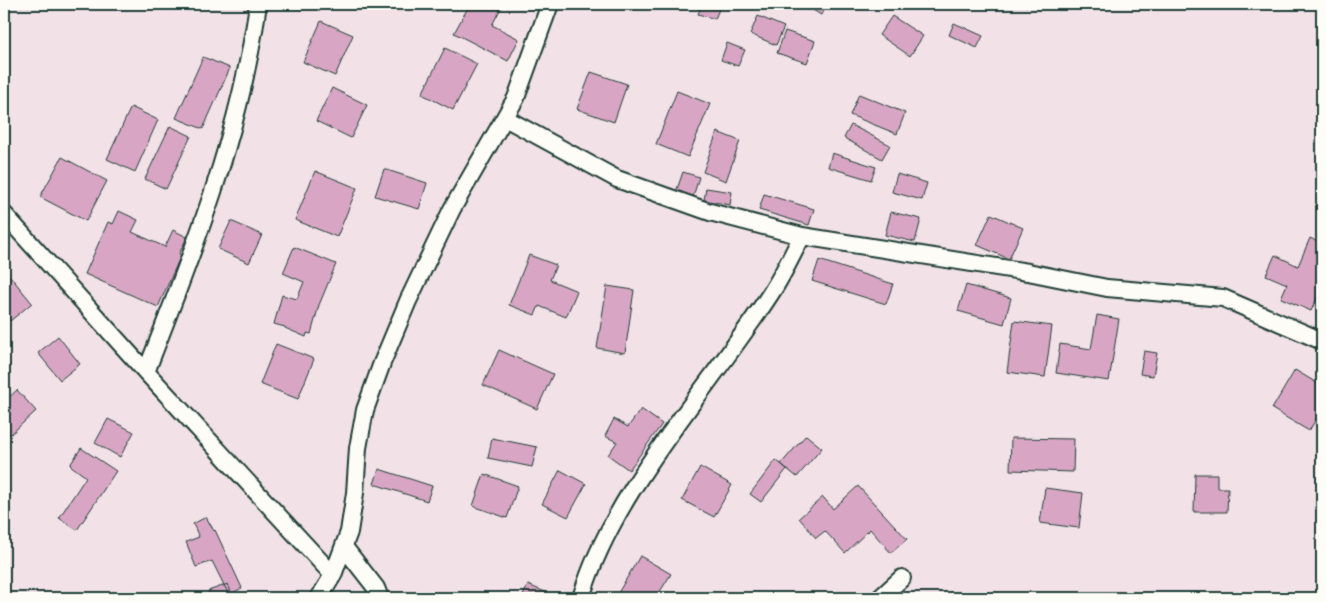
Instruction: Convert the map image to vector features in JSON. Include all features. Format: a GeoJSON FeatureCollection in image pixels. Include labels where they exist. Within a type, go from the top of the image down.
{"type":"FeatureCollection","features":[{"type":"Feature","properties":{"kind":"street"},"geometry":{"type":"LineString","coordinates":[[146,372],[185,273],[236,116],[258,4]]}},
{"type":"Feature","properties":{"kind":"street"},"geometry":{"type":"LineString","coordinates":[[319,598],[333,575],[349,532],[355,493],[358,448],[365,410],[382,362],[408,300],[452,210],[516,98],[550,4]]}},
{"type":"Feature","properties":{"kind":"street"},"geometry":{"type":"LineString","coordinates":[[505,118],[617,179],[710,212],[802,236],[1028,272],[1107,288],[1223,298],[1322,341]]}},
{"type":"Feature","properties":{"kind":"street"},"geometry":{"type":"LineString","coordinates":[[4,214],[333,575]]}},
{"type":"Feature","properties":{"kind":"street"},"geometry":{"type":"LineString","coordinates":[[581,598],[586,581],[611,527],[645,470],[772,292],[802,236]]}},
{"type":"Feature","properties":{"kind":"street"},"geometry":{"type":"LineString","coordinates":[[344,547],[376,588],[380,598]]}},
{"type":"Feature","properties":{"kind":"street"},"geometry":{"type":"LineString","coordinates":[[880,598],[902,578]]}},
{"type":"Feature","properties":{"kind":"building"},"geometry":{"type":"Polygon","coordinates":[[[470,4],[498,4],[502,6],[492,25],[519,39],[508,61],[454,33],[470,4]]]}},
{"type":"Feature","properties":{"kind":"building"},"geometry":{"type":"Polygon","coordinates":[[[702,4],[721,4],[715,19],[698,14],[702,4]]]}},
{"type":"Feature","properties":{"kind":"building"},"geometry":{"type":"Polygon","coordinates":[[[803,4],[827,4],[821,15],[803,4]]]}},
{"type":"Feature","properties":{"kind":"building"},"geometry":{"type":"Polygon","coordinates":[[[758,16],[784,27],[776,45],[750,34],[758,16]]]}},
{"type":"Feature","properties":{"kind":"building"},"geometry":{"type":"Polygon","coordinates":[[[892,16],[923,36],[910,56],[879,35],[892,16]]]}},
{"type":"Feature","properties":{"kind":"building"},"geometry":{"type":"Polygon","coordinates":[[[321,21],[353,35],[335,76],[303,62],[321,21]]]}},
{"type":"Feature","properties":{"kind":"building"},"geometry":{"type":"Polygon","coordinates":[[[954,23],[983,36],[977,48],[949,35],[954,23]]]}},
{"type":"Feature","properties":{"kind":"building"},"geometry":{"type":"Polygon","coordinates":[[[785,31],[815,41],[807,63],[777,53],[785,31]]]}},
{"type":"Feature","properties":{"kind":"building"},"geometry":{"type":"Polygon","coordinates":[[[727,43],[745,50],[738,66],[721,60],[727,43]]]}},
{"type":"Feature","properties":{"kind":"building"},"geometry":{"type":"Polygon","coordinates":[[[445,48],[477,64],[453,110],[422,94],[445,48]]]}},
{"type":"Feature","properties":{"kind":"building"},"geometry":{"type":"Polygon","coordinates":[[[203,57],[230,68],[203,129],[176,118],[203,57]]]}},
{"type":"Feature","properties":{"kind":"building"},"geometry":{"type":"Polygon","coordinates":[[[591,72],[627,84],[614,122],[577,109],[591,72]]]}},
{"type":"Feature","properties":{"kind":"building"},"geometry":{"type":"Polygon","coordinates":[[[332,88],[367,105],[351,138],[316,121],[332,88]]]}},
{"type":"Feature","properties":{"kind":"building"},"geometry":{"type":"Polygon","coordinates":[[[677,91],[710,104],[688,157],[656,144],[677,91]]]}},
{"type":"Feature","properties":{"kind":"building"},"geometry":{"type":"Polygon","coordinates":[[[859,94],[905,113],[897,134],[850,115],[859,94]]]}},
{"type":"Feature","properties":{"kind":"building"},"geometry":{"type":"Polygon","coordinates":[[[131,107],[158,120],[135,172],[107,159],[131,107]]]}},
{"type":"Feature","properties":{"kind":"building"},"geometry":{"type":"Polygon","coordinates":[[[851,125],[890,145],[882,159],[844,138],[851,125]]]}},
{"type":"Feature","properties":{"kind":"building"},"geometry":{"type":"Polygon","coordinates":[[[170,126],[191,136],[166,189],[145,179],[170,126]]]}},
{"type":"Feature","properties":{"kind":"building"},"geometry":{"type":"Polygon","coordinates":[[[717,132],[740,141],[726,181],[703,172],[717,132]]]}},
{"type":"Feature","properties":{"kind":"building"},"geometry":{"type":"Polygon","coordinates":[[[832,153],[876,167],[871,180],[828,167],[832,153]]]}},
{"type":"Feature","properties":{"kind":"building"},"geometry":{"type":"Polygon","coordinates":[[[62,157],[107,181],[86,221],[40,197],[62,157]]]}},
{"type":"Feature","properties":{"kind":"building"},"geometry":{"type":"Polygon","coordinates":[[[384,169],[427,183],[419,209],[375,196],[384,169]]]}},
{"type":"Feature","properties":{"kind":"building"},"geometry":{"type":"Polygon","coordinates":[[[315,171],[357,188],[337,237],[295,220],[315,171]]]}},
{"type":"Feature","properties":{"kind":"building"},"geometry":{"type":"Polygon","coordinates":[[[683,172],[699,177],[693,197],[676,192],[683,172]]]}},
{"type":"Feature","properties":{"kind":"building"},"geometry":{"type":"Polygon","coordinates":[[[897,174],[927,183],[922,200],[892,192],[897,174]]]}},
{"type":"Feature","properties":{"kind":"building"},"geometry":{"type":"Polygon","coordinates":[[[706,188],[732,192],[730,205],[704,200],[706,188]]]}},
{"type":"Feature","properties":{"kind":"building"},"geometry":{"type":"Polygon","coordinates":[[[764,194],[814,209],[809,225],[759,210],[764,194]]]}},
{"type":"Feature","properties":{"kind":"building"},"geometry":{"type":"Polygon","coordinates":[[[119,211],[138,220],[132,232],[165,247],[173,230],[187,237],[158,307],[85,274],[108,222],[113,224],[119,211]]]}},
{"type":"Feature","properties":{"kind":"building"},"geometry":{"type":"Polygon","coordinates":[[[891,212],[921,219],[915,242],[885,235],[891,212]]]}},
{"type":"Feature","properties":{"kind":"building"},"geometry":{"type":"Polygon","coordinates":[[[991,214],[1023,228],[1009,259],[977,245],[991,214]]]}},
{"type":"Feature","properties":{"kind":"building"},"geometry":{"type":"Polygon","coordinates":[[[231,221],[262,235],[249,263],[218,249],[231,221]]]}},
{"type":"Feature","properties":{"kind":"building"},"geometry":{"type":"Polygon","coordinates":[[[1310,238],[1322,244],[1322,287],[1311,311],[1281,298],[1287,284],[1266,275],[1275,255],[1298,266],[1310,238]]]}},
{"type":"Feature","properties":{"kind":"building"},"geometry":{"type":"Polygon","coordinates":[[[294,247],[336,264],[319,305],[311,334],[307,333],[306,337],[274,324],[282,295],[297,299],[304,282],[283,273],[294,247]]]}},
{"type":"Feature","properties":{"kind":"building"},"geometry":{"type":"Polygon","coordinates":[[[529,255],[556,265],[550,280],[577,291],[566,317],[539,306],[535,315],[509,305],[529,255]]]}},
{"type":"Feature","properties":{"kind":"building"},"geometry":{"type":"Polygon","coordinates":[[[819,260],[893,284],[886,304],[812,281],[819,260]]]}},
{"type":"Feature","properties":{"kind":"building"},"geometry":{"type":"Polygon","coordinates":[[[10,276],[32,303],[10,321],[4,313],[4,281],[10,276]]]}},
{"type":"Feature","properties":{"kind":"building"},"geometry":{"type":"Polygon","coordinates":[[[966,285],[1011,298],[1004,324],[958,311],[966,285]]]}},
{"type":"Feature","properties":{"kind":"building"},"geometry":{"type":"Polygon","coordinates":[[[607,286],[634,290],[625,353],[597,348],[607,286]]]}},
{"type":"Feature","properties":{"kind":"building"},"geometry":{"type":"Polygon","coordinates":[[[1097,315],[1119,319],[1109,381],[1056,373],[1060,344],[1091,349],[1097,315]]]}},
{"type":"Feature","properties":{"kind":"building"},"geometry":{"type":"Polygon","coordinates":[[[1014,321],[1052,326],[1045,377],[1007,372],[1014,321]]]}},
{"type":"Feature","properties":{"kind":"building"},"geometry":{"type":"Polygon","coordinates":[[[58,336],[80,364],[60,380],[38,353],[58,336]]]}},
{"type":"Feature","properties":{"kind":"building"},"geometry":{"type":"Polygon","coordinates":[[[276,344],[314,359],[298,399],[260,384],[276,344]]]}},
{"type":"Feature","properties":{"kind":"building"},"geometry":{"type":"Polygon","coordinates":[[[499,350],[553,374],[537,409],[483,385],[499,350]]]}},
{"type":"Feature","properties":{"kind":"building"},"geometry":{"type":"Polygon","coordinates":[[[1144,351],[1157,353],[1153,376],[1140,374],[1144,351]]]}},
{"type":"Feature","properties":{"kind":"building"},"geometry":{"type":"Polygon","coordinates":[[[1295,370],[1322,386],[1322,409],[1309,431],[1272,409],[1295,370]]]}},
{"type":"Feature","properties":{"kind":"building"},"geometry":{"type":"Polygon","coordinates":[[[17,390],[36,411],[10,435],[4,428],[4,402],[17,390]]]}},
{"type":"Feature","properties":{"kind":"building"},"geometry":{"type":"Polygon","coordinates":[[[641,409],[662,424],[629,470],[608,455],[617,442],[605,436],[614,419],[628,427],[641,409]]]}},
{"type":"Feature","properties":{"kind":"building"},"geometry":{"type":"Polygon","coordinates":[[[108,419],[134,432],[120,457],[95,443],[108,419]]]}},
{"type":"Feature","properties":{"kind":"building"},"geometry":{"type":"Polygon","coordinates":[[[806,435],[822,448],[797,477],[781,464],[806,435]]]}},
{"type":"Feature","properties":{"kind":"building"},"geometry":{"type":"Polygon","coordinates":[[[492,438],[537,447],[532,467],[488,458],[492,438]]]}},
{"type":"Feature","properties":{"kind":"building"},"geometry":{"type":"Polygon","coordinates":[[[1011,438],[1074,439],[1073,472],[1010,470],[1011,438]]]}},
{"type":"Feature","properties":{"kind":"building"},"geometry":{"type":"Polygon","coordinates":[[[81,448],[116,471],[77,530],[59,518],[86,477],[70,465],[81,448]]]}},
{"type":"Feature","properties":{"kind":"building"},"geometry":{"type":"Polygon","coordinates":[[[776,460],[787,469],[761,502],[750,494],[776,460]]]}},
{"type":"Feature","properties":{"kind":"building"},"geometry":{"type":"Polygon","coordinates":[[[700,467],[732,485],[714,517],[682,500],[700,467]]]}},
{"type":"Feature","properties":{"kind":"building"},"geometry":{"type":"Polygon","coordinates":[[[379,469],[432,486],[427,501],[374,484],[379,469]]]}},
{"type":"Feature","properties":{"kind":"building"},"geometry":{"type":"Polygon","coordinates":[[[560,470],[586,484],[568,517],[542,504],[560,470]]]}},
{"type":"Feature","properties":{"kind":"building"},"geometry":{"type":"Polygon","coordinates":[[[484,474],[518,486],[507,518],[473,506],[484,474]]]}},
{"type":"Feature","properties":{"kind":"building"},"geometry":{"type":"Polygon","coordinates":[[[1195,474],[1217,474],[1217,488],[1228,488],[1227,512],[1194,512],[1195,474]]]}},
{"type":"Feature","properties":{"kind":"building"},"geometry":{"type":"Polygon","coordinates":[[[858,486],[907,539],[891,553],[870,529],[845,553],[825,531],[816,538],[799,518],[823,497],[833,509],[858,486]]]}},
{"type":"Feature","properties":{"kind":"building"},"geometry":{"type":"Polygon","coordinates":[[[1045,488],[1083,493],[1079,528],[1040,523],[1045,488]]]}},
{"type":"Feature","properties":{"kind":"building"},"geometry":{"type":"Polygon","coordinates":[[[206,517],[215,530],[242,588],[229,595],[212,561],[196,567],[186,542],[199,537],[193,524],[206,517]]]}},
{"type":"Feature","properties":{"kind":"building"},"geometry":{"type":"Polygon","coordinates":[[[640,556],[671,574],[656,598],[615,598],[640,556]]]}},
{"type":"Feature","properties":{"kind":"building"},"geometry":{"type":"Polygon","coordinates":[[[228,584],[233,598],[210,598],[208,591],[228,584]]]}},
{"type":"Feature","properties":{"kind":"building"},"geometry":{"type":"Polygon","coordinates":[[[528,585],[560,598],[522,598],[528,585]]]}}]}
